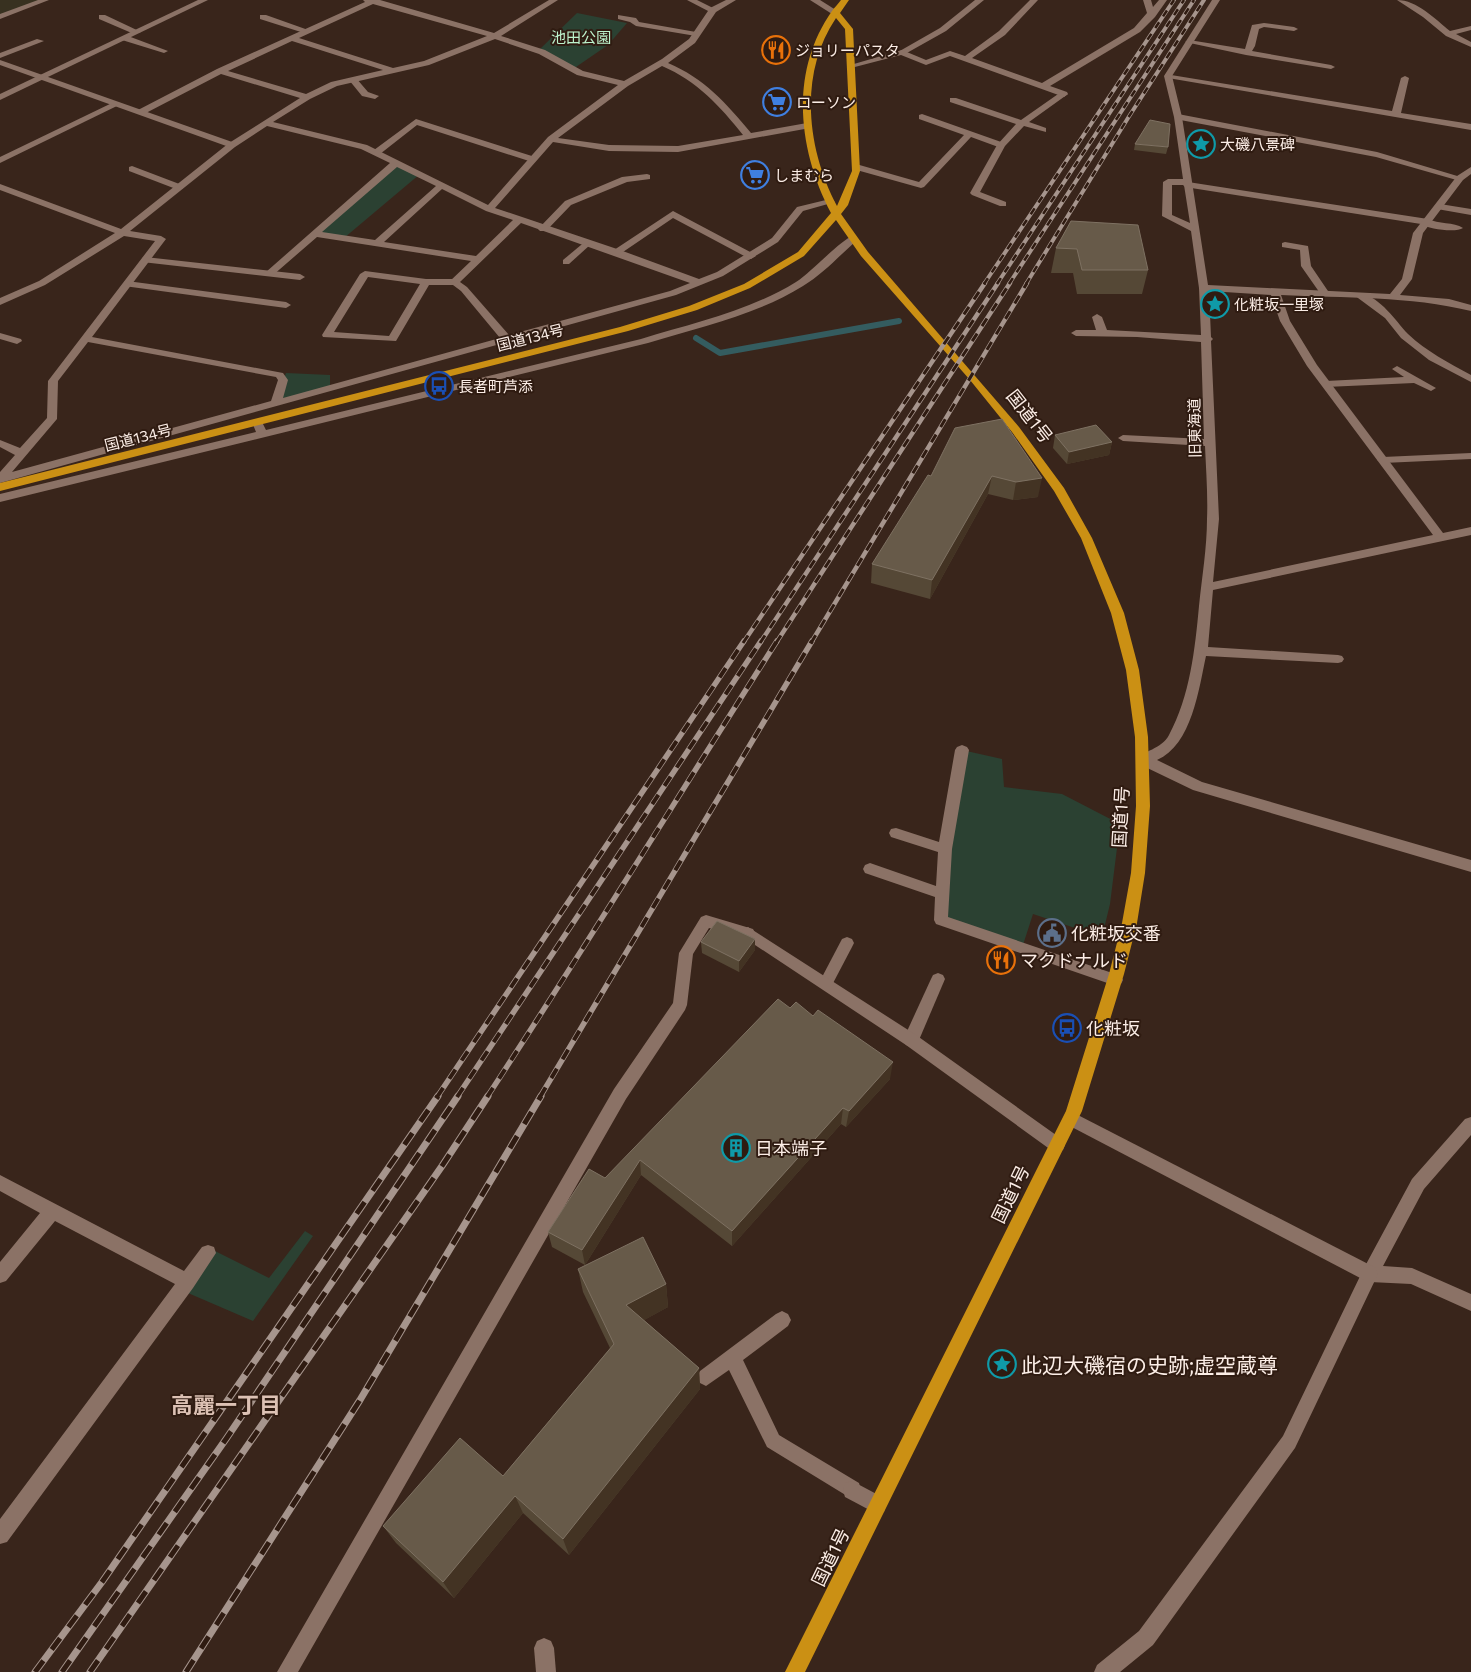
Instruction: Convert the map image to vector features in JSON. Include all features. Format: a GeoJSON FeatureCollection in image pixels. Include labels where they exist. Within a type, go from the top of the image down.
{"type":"FeatureCollection","features":[{"type":"Feature","properties":{"kind":"highway","name":"国道1号"},"geometry":{"type":"LineString","coordinates":[[795,1672],[1057,1145],[1072,1119],[1116,980],[1133,903],[1140,837],[1144,760],[1133,676],[1113,599],[1086,540],[1060,491],[1032,450],[1000,410],[853,239],[830,202],[813,162],[807,126],[807,82],[814,51],[835,12],[846,0]]}},
{"type":"Feature","properties":{"kind":"highway","name":"国道134号"},"geometry":{"type":"LineString","coordinates":[[0,487],[662,318],[747,286],[801,254],[819,235],[843,205],[856,169],[849,29],[835,12]]}},
{"type":"Feature","properties":{"kind":"street"},"geometry":{"type":"LineString","coordinates":[[0,17],[45,0]]}},
{"type":"Feature","properties":{"kind":"street"},"geometry":{"type":"LineString","coordinates":[[0,97],[204,0]]}},
{"type":"Feature","properties":{"kind":"street"},"geometry":{"type":"LineString","coordinates":[[1,301],[42,283],[122,233],[232,145],[307,97],[334,84],[426,63],[495,36],[554,0]]}},
{"type":"Feature","properties":{"kind":"street"},"geometry":{"type":"LineString","coordinates":[[691,0],[713,10]]}},
{"type":"Feature","properties":{"kind":"street"},"geometry":{"type":"LineString","coordinates":[[489,209],[551,139],[626,84],[662,63],[692,40],[713,10],[732,0]]}},
{"type":"Feature","properties":{"kind":"street"},"geometry":{"type":"LineString","coordinates":[[814,0],[835,12]]}},
{"type":"Feature","properties":{"kind":"street"},"geometry":{"type":"LineString","coordinates":[[851,66],[902,52],[927,40],[954,23],[980,0]]}},
{"type":"Feature","properties":{"kind":"street"},"geometry":{"type":"LineString","coordinates":[[966,59],[1002,33],[1034,0]]}},
{"type":"Feature","properties":{"kind":"street"},"geometry":{"type":"LineString","coordinates":[[1146,0],[1152,15]]}},
{"type":"Feature","properties":{"kind":"street"},"geometry":{"type":"LineString","coordinates":[[1044,86],[1137,30],[1152,15],[1163,0]]}},
{"type":"Feature","properties":{"kind":"street"},"geometry":{"type":"LineString","coordinates":[[1216,0],[1168,76],[1471,127]]}},
{"type":"Feature","properties":{"kind":"street"},"geometry":{"type":"LineString","coordinates":[[1401,0],[1426,15],[1449,34],[1471,45]]}},
{"type":"Feature","properties":{"kind":"street"},"geometry":{"type":"LineString","coordinates":[[141,112],[220,71],[373,1],[495,36],[542,52],[580,73],[626,84]]}},
{"type":"Feature","properties":{"kind":"street"},"geometry":{"type":"LineString","coordinates":[[102,17],[137,32]]}},
{"type":"Feature","properties":{"kind":"street"},"geometry":{"type":"LineString","coordinates":[[263,17],[307,31]]}},
{"type":"Feature","properties":{"kind":"street"},"geometry":{"type":"LineString","coordinates":[[621,17],[633,20],[636,24],[696,34]]}},
{"type":"Feature","properties":{"kind":"street"},"geometry":{"type":"LineString","coordinates":[[1246,53],[1251,46],[1255,28],[1264,25],[1294,29]]}},
{"type":"Feature","properties":{"kind":"street"},"geometry":{"type":"LineString","coordinates":[[1449,34],[1471,28]]}},
{"type":"Feature","properties":{"kind":"street"},"geometry":{"type":"LineString","coordinates":[[125,38],[164,51]]}},
{"type":"Feature","properties":{"kind":"street"},"geometry":{"type":"LineString","coordinates":[[291,38],[392,71]]}},
{"type":"Feature","properties":{"kind":"street"},"geometry":{"type":"LineString","coordinates":[[0,56],[40,41]]}},
{"type":"Feature","properties":{"kind":"street"},"geometry":{"type":"LineString","coordinates":[[1189,42],[1331,67]]}},
{"type":"Feature","properties":{"kind":"street"},"geometry":{"type":"LineString","coordinates":[[902,52],[926,63],[950,53],[1064,94],[1020,124],[1001,145],[975,193],[1003,204]]}},
{"type":"Feature","properties":{"kind":"street"},"geometry":{"type":"LineString","coordinates":[[0,62],[232,145]]}},
{"type":"Feature","properties":{"kind":"street"},"geometry":{"type":"LineString","coordinates":[[662,63],[681,70],[696,79],[726,109],[749,136]]}},
{"type":"Feature","properties":{"kind":"street"},"geometry":{"type":"LineString","coordinates":[[220,71],[307,97]]}},
{"type":"Feature","properties":{"kind":"street","name":"旧東海道"},"geometry":{"type":"LineString","coordinates":[[1144,760],[1160,753],[1173,741],[1188,702],[1201,651],[1213,519],[1209,442],[1208,339],[1204,288],[1178,117],[1168,76]]}},
{"type":"Feature","properties":{"kind":"street"},"geometry":{"type":"LineString","coordinates":[[1396,114],[1405,78]]}},
{"type":"Feature","properties":{"kind":"street"},"geometry":{"type":"LineString","coordinates":[[353,80],[365,94],[375,96]]}},
{"type":"Feature","properties":{"kind":"street"},"geometry":{"type":"LineString","coordinates":[[953,100],[1020,124],[1043,130]]}},
{"type":"Feature","properties":{"kind":"street"},"geometry":{"type":"LineString","coordinates":[[0,160],[117,104]]}},
{"type":"Feature","properties":{"kind":"street"},"geometry":{"type":"LineString","coordinates":[[922,117],[1001,145]]}},
{"type":"Feature","properties":{"kind":"street"},"geometry":{"type":"LineString","coordinates":[[1178,117],[1377,155],[1471,183]]}},
{"type":"Feature","properties":{"kind":"street"},"geometry":{"type":"LineString","coordinates":[[377,152],[416,122],[532,159]]}},
{"type":"Feature","properties":{"kind":"street"},"geometry":{"type":"LineString","coordinates":[[265,123],[364,147],[489,209],[543,229],[617,252],[700,283]]}},
{"type":"Feature","properties":{"kind":"street"},"geometry":{"type":"LineString","coordinates":[[551,139],[609,148],[678,149],[807,126]]}},
{"type":"Feature","properties":{"kind":"street"},"geometry":{"type":"LineString","coordinates":[[856,169],[921,185],[970,134]]}},
{"type":"Feature","properties":{"kind":"street"},"geometry":{"type":"LineString","coordinates":[[269,274],[396,163]]}},
{"type":"Feature","properties":{"kind":"street"},"geometry":{"type":"LineString","coordinates":[[132,169],[180,187]]}},
{"type":"Feature","properties":{"kind":"street"},"geometry":{"type":"LineString","coordinates":[[1393,297],[1407,280],[1418,233],[1460,179],[1471,170]]}},
{"type":"Feature","properties":{"kind":"street"},"geometry":{"type":"LineString","coordinates":[[543,229],[568,203],[593,188],[625,179],[647,177]]}},
{"type":"Feature","properties":{"kind":"street"},"geometry":{"type":"LineString","coordinates":[[1195,226],[1166,209],[1168,182],[1188,183],[1458,228]]}},
{"type":"Feature","properties":{"kind":"street"},"geometry":{"type":"LineString","coordinates":[[376,244],[442,185]]}},
{"type":"Feature","properties":{"kind":"street"},"geometry":{"type":"LineString","coordinates":[[0,188],[122,233],[161,239],[53,381],[52,419],[38,438],[21,454],[0,479]]}},
{"type":"Feature","properties":{"kind":"street"},"geometry":{"type":"LineString","coordinates":[[0,479],[601,314],[700,283],[751,256],[775,240],[800,209],[830,202]]}},
{"type":"Feature","properties":{"kind":"street"},"geometry":{"type":"LineString","coordinates":[[1440,207],[1471,212]]}},
{"type":"Feature","properties":{"kind":"street"},"geometry":{"type":"LineString","coordinates":[[617,252],[673,214],[751,256]]}},
{"type":"Feature","properties":{"kind":"street"},"geometry":{"type":"LineString","coordinates":[[454,282],[480,259],[518,220]]}},
{"type":"Feature","properties":{"kind":"street"},"geometry":{"type":"LineString","coordinates":[[315,234],[480,259]]}},
{"type":"Feature","properties":{"kind":"street"},"geometry":{"type":"LineString","coordinates":[[1305,235],[1306,266],[1325,294]]}},
{"type":"Feature","properties":{"kind":"street"},"geometry":{"type":"LineString","coordinates":[[0,498],[625,346],[691,327],[767,299],[799,284],[830,262],[853,239]]}},
{"type":"Feature","properties":{"kind":"street"},"geometry":{"type":"LineString","coordinates":[[566,262],[587,243]]}},
{"type":"Feature","properties":{"kind":"street"},"geometry":{"type":"LineString","coordinates":[[1285,245],[1305,248]]}},
{"type":"Feature","properties":{"kind":"street"},"geometry":{"type":"LineString","coordinates":[[145,260],[300,277]]}},
{"type":"Feature","properties":{"kind":"street"},"geometry":{"type":"LineString","coordinates":[[426,282],[392,339],[327,335],[365,274],[426,282],[454,282],[464,289],[507,339]]}},
{"type":"Feature","properties":{"kind":"street"},"geometry":{"type":"LineString","coordinates":[[127,284],[286,305]]}},
{"type":"Feature","properties":{"kind":"street"},"geometry":{"type":"LineString","coordinates":[[1204,288],[1393,297],[1449,302],[1471,308]]}},
{"type":"Feature","properties":{"kind":"street"},"geometry":{"type":"LineString","coordinates":[[1275,292],[1285,322],[1312,366],[1441,538]]}},
{"type":"Feature","properties":{"kind":"street"},"geometry":{"type":"LineString","coordinates":[[207,307],[215,296]]}},
{"type":"Feature","properties":{"kind":"street"},"geometry":{"type":"LineString","coordinates":[[1361,296],[1389,316],[1405,336],[1433,358],[1471,379]]}},
{"type":"Feature","properties":{"kind":"street"},"geometry":{"type":"LineString","coordinates":[[256,312],[264,302]]}},
{"type":"Feature","properties":{"kind":"street"},"geometry":{"type":"LineString","coordinates":[[1097,317],[1102,332]]}},
{"type":"Feature","properties":{"kind":"street"},"geometry":{"type":"LineString","coordinates":[[1076,333],[1102,332],[1208,339]]}},
{"type":"Feature","properties":{"kind":"street"},"geometry":{"type":"LineString","coordinates":[[0,336],[17,341]]}},
{"type":"Feature","properties":{"kind":"street"},"geometry":{"type":"LineString","coordinates":[[86,338],[279,375],[283,380],[276,402]]}},
{"type":"Feature","properties":{"kind":"street"},"geometry":{"type":"LineString","coordinates":[[1397,369],[1431,388]]}},
{"type":"Feature","properties":{"kind":"street"},"geometry":{"type":"LineString","coordinates":[[1326,384],[1414,380]]}},
{"type":"Feature","properties":{"kind":"street"},"geometry":{"type":"LineString","coordinates":[[257,422],[262,434]]}},
{"type":"Feature","properties":{"kind":"street"},"geometry":{"type":"LineString","coordinates":[[1123,438],[1209,442]]}},
{"type":"Feature","properties":{"kind":"street"},"geometry":{"type":"LineString","coordinates":[[0,443],[21,454]]}},
{"type":"Feature","properties":{"kind":"street"},"geometry":{"type":"LineString","coordinates":[[1383,460],[1471,456]]}},
{"type":"Feature","properties":{"kind":"street"},"geometry":{"type":"LineString","coordinates":[[1208,587],[1471,531]]}},
{"type":"Feature","properties":{"kind":"street"},"geometry":{"type":"LineString","coordinates":[[1201,651],[1338,659]]}},
{"type":"Feature","properties":{"kind":"street"},"geometry":{"type":"LineString","coordinates":[[962,750],[945,849],[941,920],[1116,980]]}},
{"type":"Feature","properties":{"kind":"street"},"geometry":{"type":"LineString","coordinates":[[1144,760],[1161,766],[1170,773],[1198,786],[1471,866]]}},
{"type":"Feature","properties":{"kind":"street"},"geometry":{"type":"LineString","coordinates":[[896,833],[945,849]]}},
{"type":"Feature","properties":{"kind":"street"},"geometry":{"type":"LineString","coordinates":[[870,869],[943,894]]}},
{"type":"Feature","properties":{"kind":"street"},"geometry":{"type":"LineString","coordinates":[[287,1672],[615,1102],[680,1004],[686,953],[706,921],[748,933],[911,1040],[1057,1145]]}},
{"type":"Feature","properties":{"kind":"street"},"geometry":{"type":"LineString","coordinates":[[826,983],[847,943]]}},
{"type":"Feature","properties":{"kind":"street"},"geometry":{"type":"LineString","coordinates":[[911,1040],[938,978]]}},
{"type":"Feature","properties":{"kind":"street"},"geometry":{"type":"LineString","coordinates":[[1072,1119],[1370,1274],[1412,1276],[1471,1304]]}},
{"type":"Feature","properties":{"kind":"street"},"geometry":{"type":"LineString","coordinates":[[1104,1672],[1146,1638],[1289,1442],[1370,1274],[1418,1184],[1471,1124]]}},
{"type":"Feature","properties":{"kind":"street"},"geometry":{"type":"LineString","coordinates":[[0,1183],[187,1282]]}},
{"type":"Feature","properties":{"kind":"street"},"geometry":{"type":"LineString","coordinates":[[0,1275],[53,1210]]}},
{"type":"Feature","properties":{"kind":"street"},"geometry":{"type":"LineString","coordinates":[[0,1534],[208,1254]]}},
{"type":"Feature","properties":{"kind":"street"},"geometry":{"type":"LineString","coordinates":[[706,1377],[782,1320]]}},
{"type":"Feature","properties":{"kind":"street"},"geometry":{"type":"LineString","coordinates":[[732,1357],[773,1441],[877,1505]]}},
{"type":"Feature","properties":{"kind":"street"},"geometry":{"type":"LineString","coordinates":[[544,1648],[546,1672]]}},
{"type":"Feature","properties":{"kind":"shaded area"},"geometry":{"type":"Polygon","coordinates":[[[0,0],[45,0],[0,17],[0,0]]]}},
{"type":"Feature","properties":{"kind":"green space","name":"池田公園"},"geometry":{"type":"Polygon","coordinates":[[[577,13],[627,23],[608,45],[573,69],[538,51],[577,13]]]}},
{"type":"Feature","properties":{"kind":"green space"},"geometry":{"type":"Polygon","coordinates":[[[396,163],[420,174],[344,238],[315,234],[396,163]]]}},
{"type":"Feature","properties":{"kind":"green space"},"geometry":{"type":"Polygon","coordinates":[[[286,373],[330,375],[330,387],[276,402],[286,373]]]}},
{"type":"Feature","properties":{"kind":"green space"},"geometry":{"type":"Polygon","coordinates":[[[962,750],[1002,759],[1004,787],[1062,794],[1120,824],[1110,904],[1102,937],[1033,914],[1022,948],[941,920],[962,750]]]}},
{"type":"Feature","properties":{"kind":"green space"},"geometry":{"type":"Polygon","coordinates":[[[305,1231],[313,1236],[253,1321],[181,1290],[211,1249],[269,1278],[305,1231]]]}},
{"type":"Feature","properties":{"kind":"building"},"geometry":{"type":"Polygon","coordinates":[[[1150,120],[1170,124],[1168,147],[1135,144],[1150,120]]]}},
{"type":"Feature","properties":{"kind":"building"},"geometry":{"type":"Polygon","coordinates":[[[1071,221],[1138,225],[1148,270],[1082,270],[1077,249],[1056,248],[1071,221]]]}},
{"type":"Feature","properties":{"kind":"building"},"geometry":{"type":"Polygon","coordinates":[[[1002,419],[1042,478],[1016,482],[992,476],[932,580],[872,564],[928,475],[931,476],[955,428],[1002,419]]]}},
{"type":"Feature","properties":{"kind":"building"},"geometry":{"type":"Polygon","coordinates":[[[1096,425],[1112,442],[1069,452],[1055,435],[1096,425]]]}},
{"type":"Feature","properties":{"kind":"building"},"geometry":{"type":"Polygon","coordinates":[[[717,921],[755,939],[739,961],[701,942],[717,921]]]}},
{"type":"Feature","properties":{"kind":"building","name":"日本端子"},"geometry":{"type":"Polygon","coordinates":[[[778,999],[790,1008],[796,1002],[813,1016],[818,1010],[893,1062],[849,1111],[843,1108],[732,1231],[640,1160],[582,1250],[548,1232],[589,1169],[605,1178],[778,999]]]}},
{"type":"Feature","properties":{"kind":"building"},"geometry":{"type":"Polygon","coordinates":[[[643,1237],[666,1284],[626,1305],[699,1368],[563,1539],[515,1496],[443,1582],[383,1526],[460,1438],[503,1476],[614,1344],[578,1269],[643,1237]]]}},
{"type":"Feature","properties":{"kind":"waterway"},"geometry":{"type":"LineString","coordinates":[[696,338],[720,353],[899,321]]}},
{"type":"Feature","properties":{"kind":"railway"},"geometry":{"type":"LineString","coordinates":[[984,284],[1174,0]]}},
{"type":"Feature","properties":{"kind":"railway"},"geometry":{"type":"LineString","coordinates":[[997,284],[1184,0]]}},
{"type":"Feature","properties":{"kind":"railway"},"geometry":{"type":"LineString","coordinates":[[1009,284],[1194,0]]}},
{"type":"Feature","properties":{"kind":"railway"},"geometry":{"type":"LineString","coordinates":[[1026,284],[1128,118],[1204,0]]}},
{"type":"Feature","properties":{"kind":"railway"},"geometry":{"type":"LineString","coordinates":[[743,643],[985,283]]}},
{"type":"Feature","properties":{"kind":"railway"},"geometry":{"type":"LineString","coordinates":[[760,643],[998,283]]}},
{"type":"Feature","properties":{"kind":"railway"},"geometry":{"type":"LineString","coordinates":[[776,643],[1010,283]]}},
{"type":"Feature","properties":{"kind":"railway"},"geometry":{"type":"LineString","coordinates":[[811,643],[1027,283]]}},
{"type":"Feature","properties":{"kind":"railway"},"geometry":{"type":"LineString","coordinates":[[437,1097],[744,641]]}},
{"type":"Feature","properties":{"kind":"railway"},"geometry":{"type":"LineString","coordinates":[[457,1097],[761,641]]}},
{"type":"Feature","properties":{"kind":"railway"},"geometry":{"type":"LineString","coordinates":[[487,1097],[777,641]]}},
{"type":"Feature","properties":{"kind":"railway"},"geometry":{"type":"LineString","coordinates":[[540,1097],[812,641]]}},
{"type":"Feature","properties":{"kind":"railway"},"geometry":{"type":"LineString","coordinates":[[35,1672],[102,1582],[438,1096]]}},
{"type":"Feature","properties":{"kind":"railway"},"geometry":{"type":"LineString","coordinates":[[62,1672],[226,1439],[458,1096]]}},
{"type":"Feature","properties":{"kind":"railway"},"geometry":{"type":"LineString","coordinates":[[90,1672],[442,1166],[488,1096]]}},
{"type":"Feature","properties":{"kind":"railway"},"geometry":{"type":"LineString","coordinates":[[186,1672],[360,1400],[541,1096]]}},
{"type":"Feature","properties":{"kind":"place","name":"ジョリーパスタ"},"geometry":{"type":"Point","coordinates":[776,50]}},
{"type":"Feature","properties":{"kind":"place","name":"ローソン"},"geometry":{"type":"Point","coordinates":[777,102]}},
{"type":"Feature","properties":{"kind":"place","name":"大磯八景碑"},"geometry":{"type":"Point","coordinates":[1201,144]}},
{"type":"Feature","properties":{"kind":"place","name":"しまむら"},"geometry":{"type":"Point","coordinates":[755,175]}},
{"type":"Feature","properties":{"kind":"place","name":"化粧坂一里塚"},"geometry":{"type":"Point","coordinates":[1215,304]}},
{"type":"Feature","properties":{"kind":"place","name":"長者町芦添"},"geometry":{"type":"Point","coordinates":[439,386]}},
{"type":"Feature","properties":{"kind":"place","name":"化粧坂交番"},"geometry":{"type":"Point","coordinates":[1052,933]}},
{"type":"Feature","properties":{"kind":"place","name":"マクドナルド"},"geometry":{"type":"Point","coordinates":[1001,960]}},
{"type":"Feature","properties":{"kind":"place","name":"化粧坂"},"geometry":{"type":"Point","coordinates":[1067,1028]}},
{"type":"Feature","properties":{"kind":"place","name":"日本端子"},"geometry":{"type":"Point","coordinates":[736,1148]}},
{"type":"Feature","properties":{"kind":"place","name":"此辺大磯宿の史跡;虚空蔵尊"},"geometry":{"type":"Point","coordinates":[1002,1364]}},
{"type":"Feature","properties":{"kind":"district","name":"高麗一丁目"},"geometry":{"type":"Point","coordinates":[226,1404]}}]}
